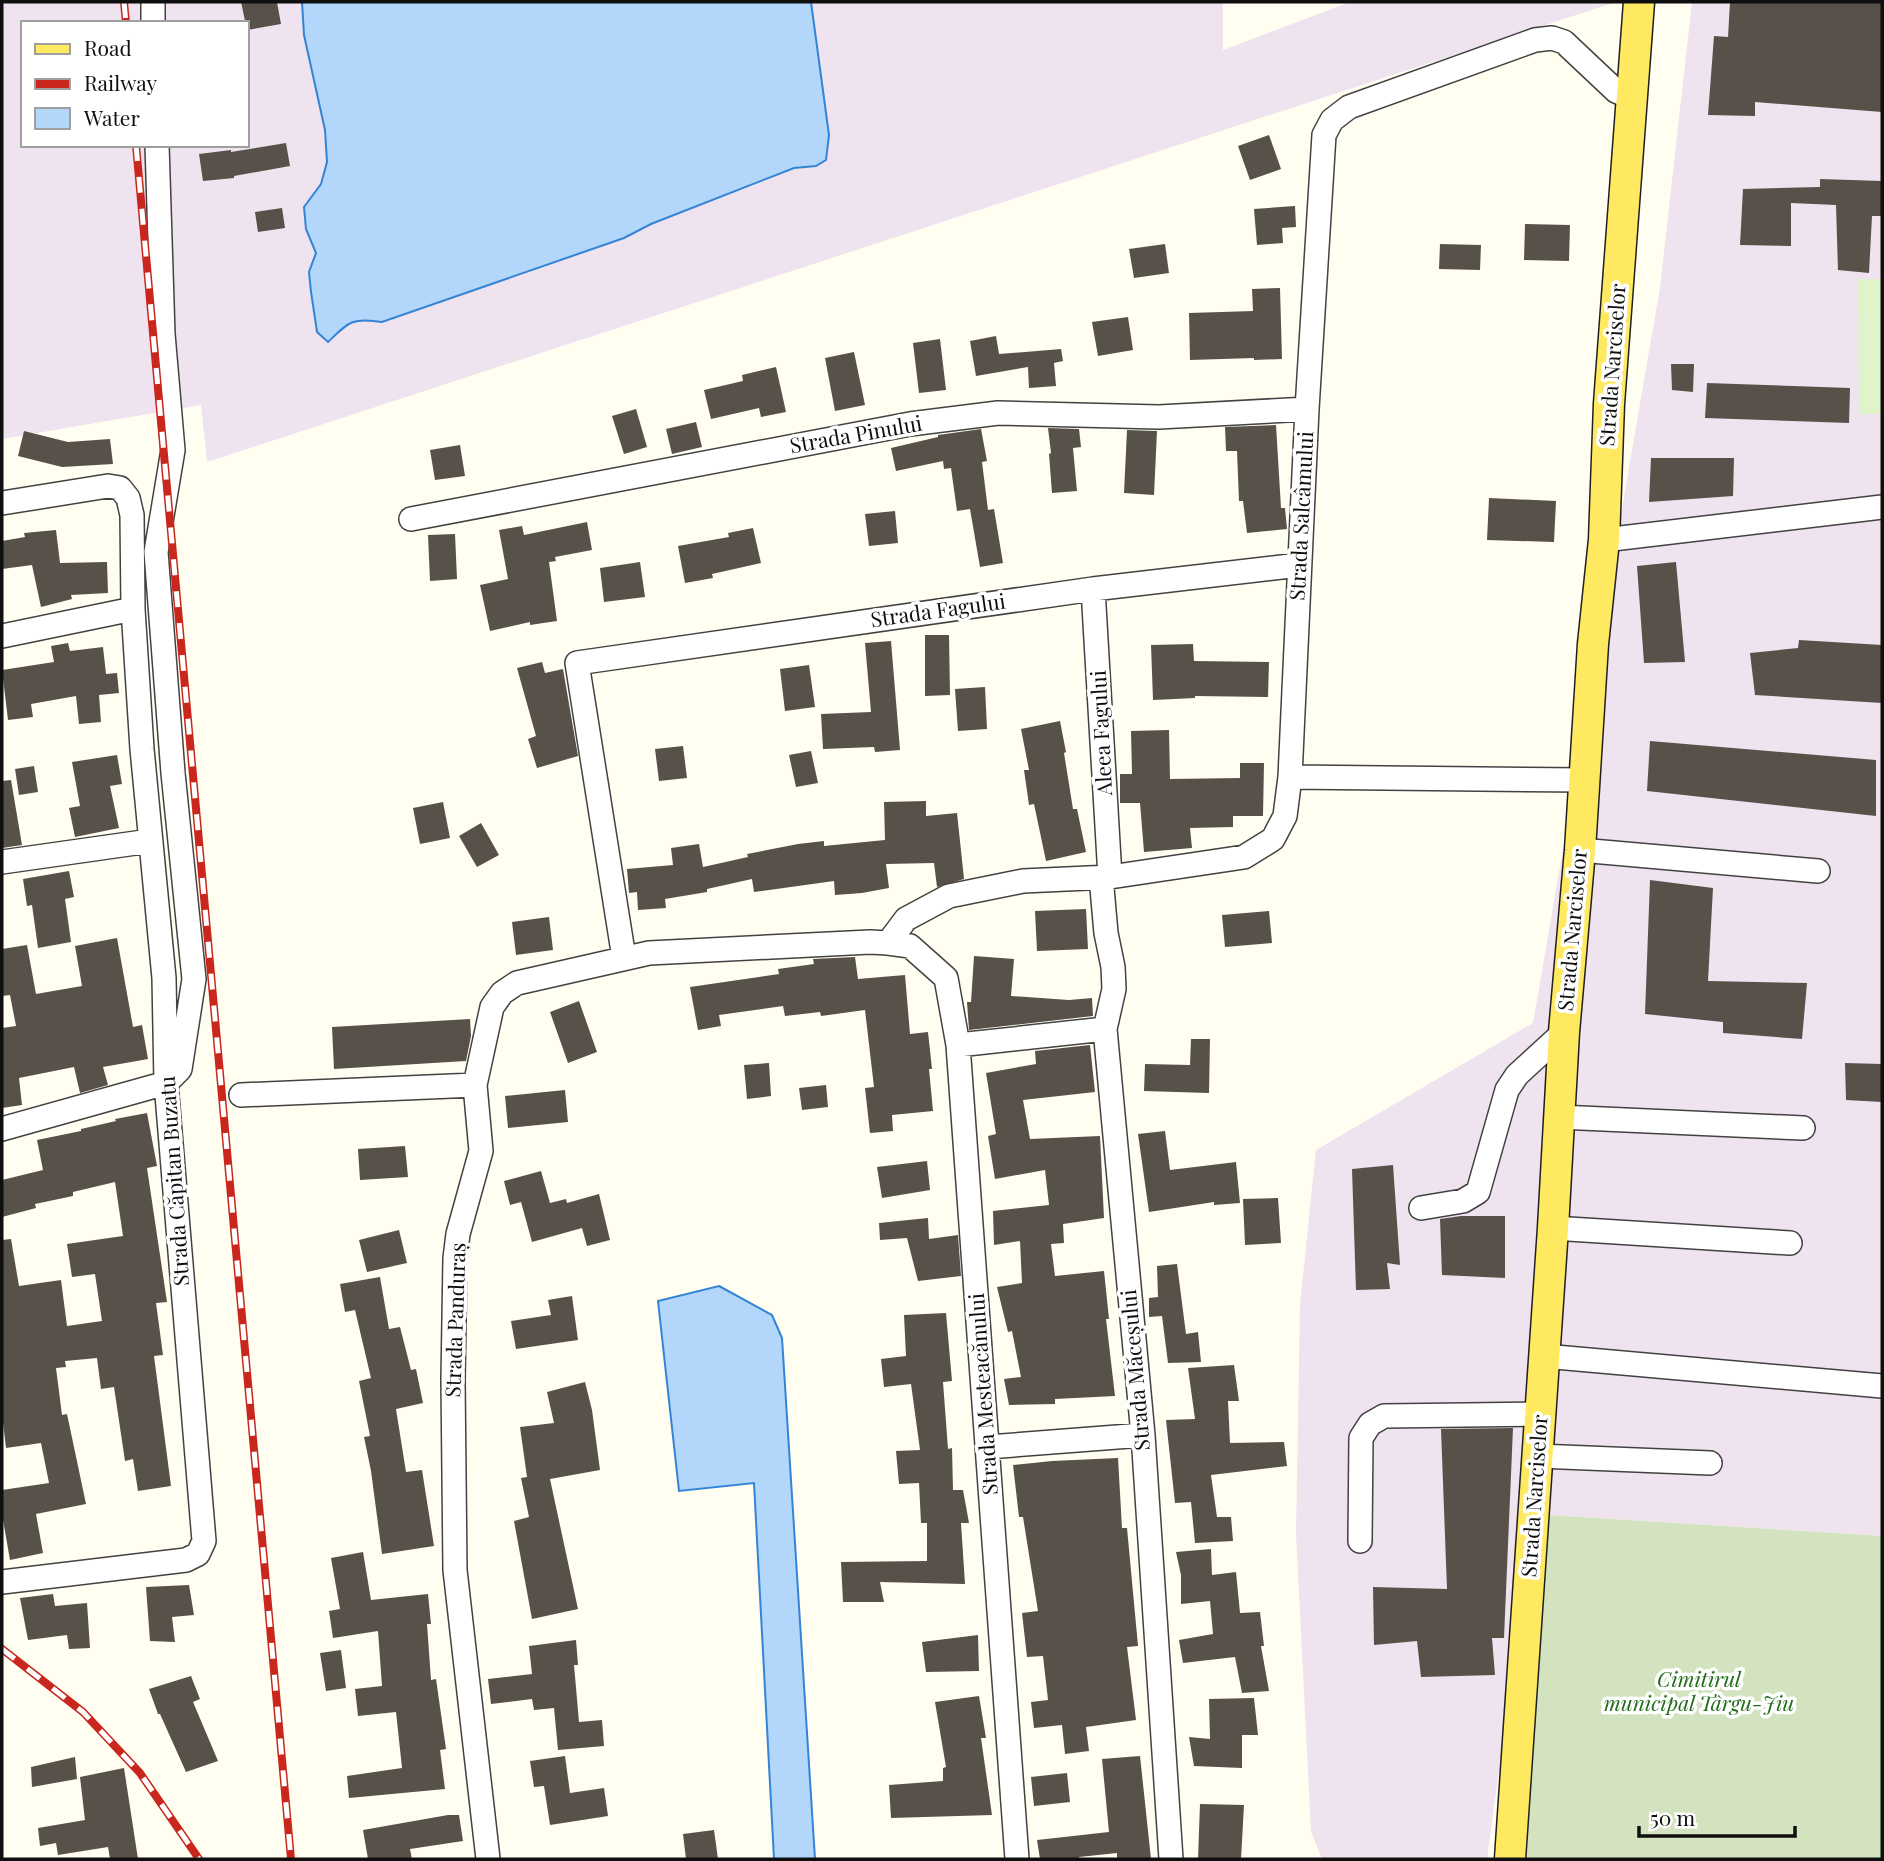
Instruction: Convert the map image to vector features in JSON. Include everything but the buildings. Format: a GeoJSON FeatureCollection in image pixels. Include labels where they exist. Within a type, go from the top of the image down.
{"type":"FeatureCollection","features":[{"type":"Feature","properties":{"kind":"main road","name":"Strada Narciselor"},"geometry":{"type":"LineString","coordinates":[[1510,1859],[1564,1032],[1580,850],[1593,644],[1604,540],[1609,404],[1639,2]]}},
{"type":"Feature","properties":{"kind":"street"},"geometry":{"type":"LineString","coordinates":[[153,2],[153,21]]}},
{"type":"Feature","properties":{"kind":"street","name":"Strada Salcâmului"},"geometry":{"type":"LineString","coordinates":[[899,945],[906,919],[949,896],[1023,881],[1106,877],[1244,856],[1273,839],[1285,816],[1290,777],[1307,410],[1324,135],[1332,120],[1349,107],[1535,40],[1552,38],[1564,42],[1616,91],[1632,98]]}},
{"type":"Feature","properties":{"kind":"street"},"geometry":{"type":"LineString","coordinates":[[2,1129],[166,1083],[180,1069],[194,979],[173,773],[156,552],[173,450],[163,334],[157,147]]}},
{"type":"Feature","properties":{"kind":"street","name":"Strada Pinului"},"geometry":{"type":"LineString","coordinates":[[411,519],[935,421],[998,413],[1159,417],[1307,410]]}},
{"type":"Feature","properties":{"kind":"street","name":"Strada Căpitan Buzatu"},"geometry":{"type":"LineString","coordinates":[[2,503],[108,486],[120,488],[128,498],[132,515],[133,608],[150,841],[164,978],[166,1083],[204,1541],[198,1554],[186,1560],[2,1582]]}},
{"type":"Feature","properties":{"kind":"street"},"geometry":{"type":"LineString","coordinates":[[1604,540],[1882,507]]}},
{"type":"Feature","properties":{"kind":"street","name":"Strada Fagului"},"geometry":{"type":"LineString","coordinates":[[624,958],[577,663],[1093,589],[1299,565]]}},
{"type":"Feature","properties":{"kind":"street","name":"Aleea Fagului"},"geometry":{"type":"LineString","coordinates":[[1093,589],[1106,877],[1106,933],[1113,967],[1114,989],[1105,1029]]}},
{"type":"Feature","properties":{"kind":"street"},"geometry":{"type":"LineString","coordinates":[[2,636],[133,608]]}},
{"type":"Feature","properties":{"kind":"street"},"geometry":{"type":"LineString","coordinates":[[1290,777],[1585,780]]}},
{"type":"Feature","properties":{"kind":"street"},"geometry":{"type":"LineString","coordinates":[[2,862],[150,841]]}},
{"type":"Feature","properties":{"kind":"street"},"geometry":{"type":"LineString","coordinates":[[1580,850],[1818,871]]}},
{"type":"Feature","properties":{"kind":"street","name":"Strada Panduraș"},"geometry":{"type":"LineString","coordinates":[[488,1859],[455,1570],[453,1380],[455,1258],[458,1234],[481,1151],[475,1085],[492,1007],[502,993],[517,983],[649,953],[870,942],[899,945]]}},
{"type":"Feature","properties":{"kind":"street","name":"Strada Mesteacănului"},"geometry":{"type":"LineString","coordinates":[[899,945],[946,978],[958,1045],[1017,1859]]}},
{"type":"Feature","properties":{"kind":"street"},"geometry":{"type":"LineString","coordinates":[[958,1045],[1105,1029]]}},
{"type":"Feature","properties":{"kind":"street","name":"Strada Măceșului"},"geometry":{"type":"LineString","coordinates":[[1105,1029],[1143,1435],[1171,1859]]}},
{"type":"Feature","properties":{"kind":"street"},"geometry":{"type":"LineString","coordinates":[[1421,1208],[1463,1201],[1478,1192],[1507,1090],[1517,1075],[1564,1032]]}},
{"type":"Feature","properties":{"kind":"street"},"geometry":{"type":"LineString","coordinates":[[241,1095],[475,1085]]}},
{"type":"Feature","properties":{"kind":"street"},"geometry":{"type":"LineString","coordinates":[[1559,1117],[1803,1128]]}},
{"type":"Feature","properties":{"kind":"street"},"geometry":{"type":"LineString","coordinates":[[1553,1228],[1790,1243]]}},
{"type":"Feature","properties":{"kind":"street"},"geometry":{"type":"LineString","coordinates":[[1544,1356],[1882,1386]]}},
{"type":"Feature","properties":{"kind":"street"},"geometry":{"type":"LineString","coordinates":[[1360,1541],[1361,1438],[1370,1424],[1384,1416],[1541,1414]]}},
{"type":"Feature","properties":{"kind":"street"},"geometry":{"type":"LineString","coordinates":[[988,1447],[1143,1435]]}},
{"type":"Feature","properties":{"kind":"street"},"geometry":{"type":"LineString","coordinates":[[1538,1456],[1710,1463]]}},
{"type":"Feature","properties":{"kind":"shaded area"},"geometry":{"type":"Polygon","coordinates":[[[2,2],[1223,2],[1223,50],[1350,2],[1616,2],[207,462],[201,405],[2,439],[2,2]]]}},
{"type":"Feature","properties":{"kind":"shaded area"},"geometry":{"type":"Polygon","coordinates":[[[1692,2],[1882,2],[1882,1536],[1534,1514],[1487,1859],[1322,1859],[1311,1831],[1296,1535],[1300,1305],[1316,1150],[1533,1023],[1660,288],[1692,2]]]}},
{"type":"Feature","properties":{"kind":"green space"},"geometry":{"type":"Polygon","coordinates":[[[1858,279],[1882,279],[1882,414],[1859,414],[1858,279]]]}},
{"type":"Feature","properties":{"kind":"green space","name":"Cimitirul municipal Târgu-Jiu"},"geometry":{"type":"Polygon","coordinates":[[[1534,1514],[1882,1536],[1882,1859],[1527,1859],[1534,1514]]]}},
{"type":"Feature","properties":{"kind":"water"},"geometry":{"type":"Polygon","coordinates":[[[302,2],[811,2],[829,135],[826,160],[816,166],[794,168],[651,224],[624,238],[382,322],[363,320],[351,323],[328,342],[317,332],[309,272],[316,253],[306,229],[304,207],[321,184],[327,162],[325,130],[304,35],[302,2]]]}},
{"type":"Feature","properties":{"kind":"water"},"geometry":{"type":"Polygon","coordinates":[[[719,1286],[772,1315],[782,1338],[815,1859],[774,1859],[754,1483],[679,1491],[658,1301],[719,1286]]]}},
{"type":"Feature","properties":{"kind":"railway"},"geometry":{"type":"LineString","coordinates":[[124,2],[126,21]]}},
{"type":"Feature","properties":{"kind":"railway"},"geometry":{"type":"LineString","coordinates":[[136,147],[291,1859]]}},
{"type":"Feature","properties":{"kind":"railway"},"geometry":{"type":"LineString","coordinates":[[2,1649],[83,1712],[140,1773],[199,1859]]}}]}
